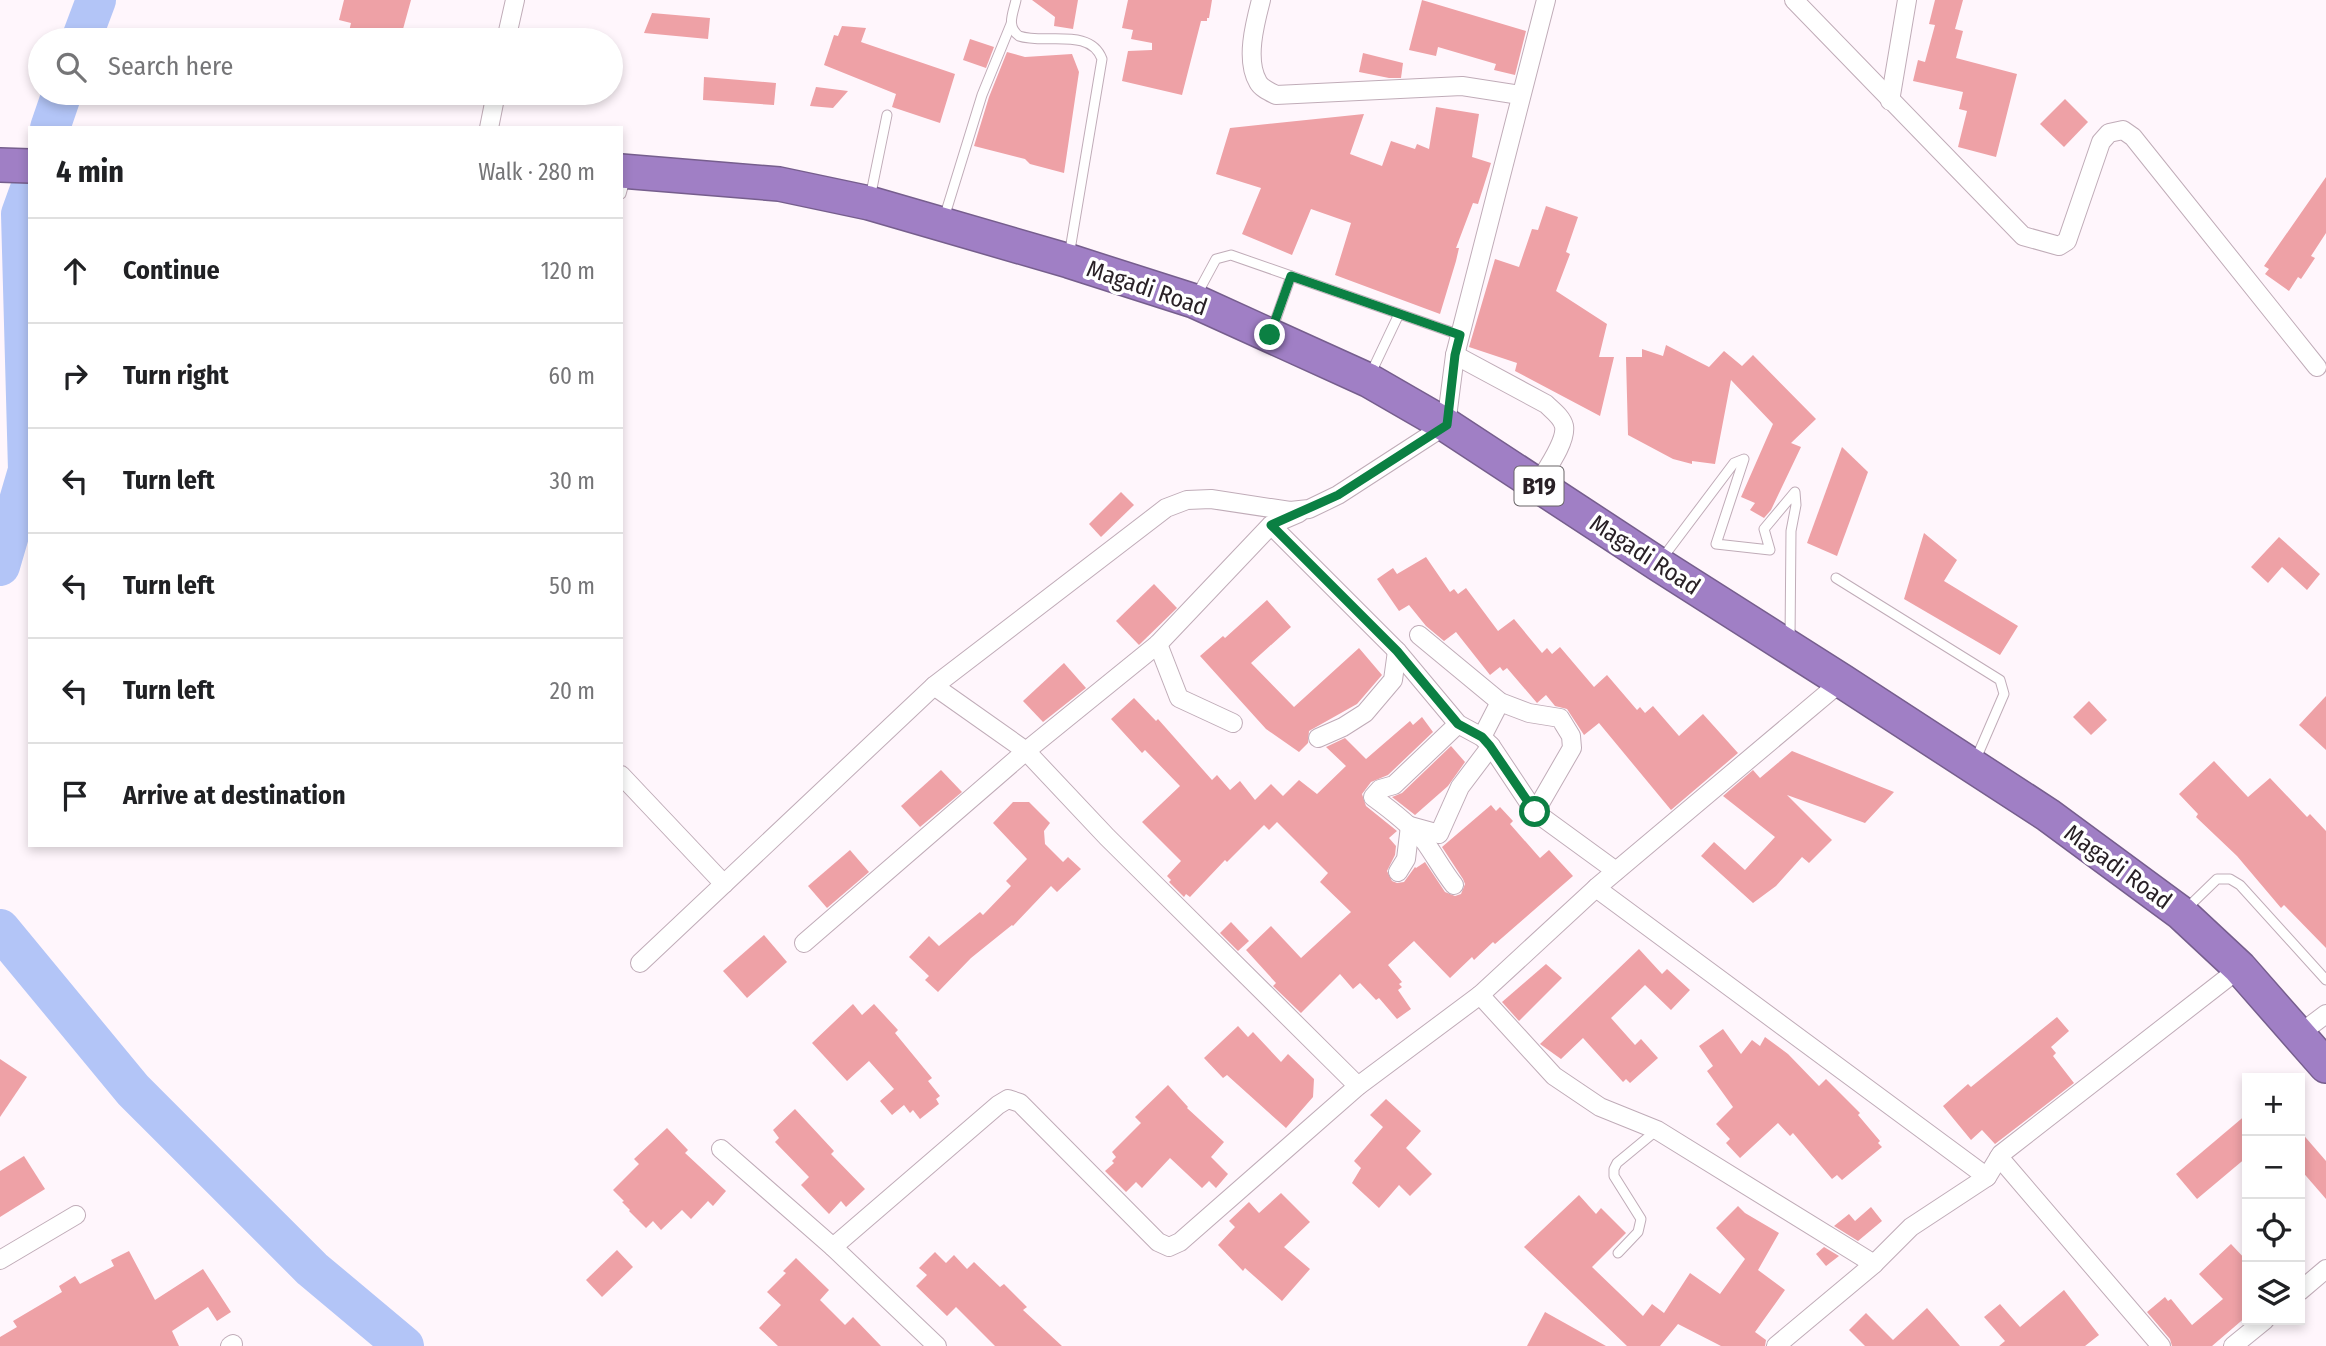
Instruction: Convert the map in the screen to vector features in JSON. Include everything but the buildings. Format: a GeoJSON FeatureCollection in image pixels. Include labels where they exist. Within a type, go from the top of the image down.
{"type":"FeatureCollection","features":[{"type":"Feature","properties":{"kind":"highway"},"geometry":{"type":"LineString","coordinates":[[0,164],[28,166]]}},
{"type":"Feature","properties":{"kind":"highway","name":"Magadi Road"},"geometry":{"type":"LineString","coordinates":[[623,179],[779,184],[869,204],[1069,261],[1194,301],[1368,380],[1447,425],[1657,564],[2048,815],[2181,913],[2241,968],[2326,1066]]}},
{"type":"Feature","properties":{"kind":"street"},"geometry":{"type":"LineString","coordinates":[[508,28],[514,0]]}},
{"type":"Feature","properties":{"kind":"street"},"geometry":{"type":"LineString","coordinates":[[1261,0],[1252,32],[1254,69],[1259,84],[1276,95],[1462,86],[1520,95]]}},
{"type":"Feature","properties":{"kind":"street"},"geometry":{"type":"LineString","coordinates":[[804,943],[1026,751],[1158,644],[1271,525],[1338,495],[1447,425],[1455,355],[1546,0]]}},
{"type":"Feature","properties":{"kind":"street"},"geometry":{"type":"LineString","coordinates":[[1794,0],[1890,102],[2023,236],[2059,246],[2067,241],[2101,142],[2109,133],[2123,130],[2133,136],[2317,367]]}},
{"type":"Feature","properties":{"kind":"street"},"geometry":{"type":"LineString","coordinates":[[1890,102],[1907,0]]}},
{"type":"Feature","properties":{"kind":"street"},"geometry":{"type":"LineString","coordinates":[[489,126],[494,105]]}},
{"type":"Feature","properties":{"kind":"street"},"geometry":{"type":"LineString","coordinates":[[1455,355],[1546,404],[1558,415],[1564,427],[1562,441],[1537,485]]}},
{"type":"Feature","properties":{"kind":"street"},"geometry":{"type":"LineString","coordinates":[[640,963],[934,686],[1166,508],[1187,500],[1210,499],[1290,511],[1309,509]]}},
{"type":"Feature","properties":{"kind":"street"},"geometry":{"type":"LineString","coordinates":[[1271,525],[1397,651],[1458,724],[1486,741],[1535,812],[1616,871]]}},
{"type":"Feature","properties":{"kind":"street"},"geometry":{"type":"LineString","coordinates":[[1419,635],[1500,702],[1529,713],[1560,718],[1571,736],[1572,748],[1535,812]]}},
{"type":"Feature","properties":{"kind":"street"},"geometry":{"type":"LineString","coordinates":[[1158,644],[1179,698],[1233,723]]}},
{"type":"Feature","properties":{"kind":"street"},"geometry":{"type":"LineString","coordinates":[[1318,738],[1365,713],[1393,680],[1397,651]]}},
{"type":"Feature","properties":{"kind":"street"},"geometry":{"type":"LineString","coordinates":[[833,1247],[1008,1099],[1020,1102],[1158,1242],[1169,1247],[1180,1242],[1358,1087],[1480,995],[1596,888],[1842,681]]}},
{"type":"Feature","properties":{"kind":"street"},"geometry":{"type":"LineString","coordinates":[[934,686],[1026,751],[1107,837],[1358,1087]]}},
{"type":"Feature","properties":{"kind":"street"},"geometry":{"type":"LineString","coordinates":[[1410,827],[1439,834],[1460,787],[1486,741],[1500,702]]}},
{"type":"Feature","properties":{"kind":"street"},"geometry":{"type":"LineString","coordinates":[[1454,885],[1425,843],[1374,797],[1380,789],[1394,785],[1458,724]]}},
{"type":"Feature","properties":{"kind":"street"},"geometry":{"type":"LineString","coordinates":[[623,777],[724,884]]}},
{"type":"Feature","properties":{"kind":"street"},"geometry":{"type":"LineString","coordinates":[[1398,872],[1406,859],[1410,827]]}},
{"type":"Feature","properties":{"kind":"street"},"geometry":{"type":"LineString","coordinates":[[1596,888],[1987,1177]]}},
{"type":"Feature","properties":{"kind":"street"},"geometry":{"type":"LineString","coordinates":[[1776,1346],[1874,1264],[1911,1227],[1987,1177],[1999,1157],[2241,968]]}},
{"type":"Feature","properties":{"kind":"street"},"geometry":{"type":"LineString","coordinates":[[1480,995],[1554,1076],[1600,1107],[1657,1130],[1874,1264]]}},
{"type":"Feature","properties":{"kind":"street"},"geometry":{"type":"LineString","coordinates":[[2298,1035],[2326,1014]]}},
{"type":"Feature","properties":{"kind":"street"},"geometry":{"type":"LineString","coordinates":[[721,1149],[833,1247],[934,1345]]}},
{"type":"Feature","properties":{"kind":"street"},"geometry":{"type":"LineString","coordinates":[[1999,1157],[2161,1346]]}},
{"type":"Feature","properties":{"kind":"street"},"geometry":{"type":"LineString","coordinates":[[0,1260],[76,1215]]}},
{"type":"Feature","properties":{"kind":"street"},"geometry":{"type":"LineString","coordinates":[[2305,1287],[2326,1269]]}},
{"type":"Feature","properties":{"kind":"street"},"geometry":{"type":"LineString","coordinates":[[2233,1346],[2259,1325]]}},
{"type":"Feature","properties":{"kind":"lane"},"geometry":{"type":"LineString","coordinates":[[942,225],[982,95],[1010,24],[1016,0]]}},
{"type":"Feature","properties":{"kind":"lane"},"geometry":{"type":"LineString","coordinates":[[1010,24],[1015,33],[1023,37],[1087,41],[1100,51],[1102,59],[1069,261]]}},
{"type":"Feature","properties":{"kind":"lane"},"geometry":{"type":"LineString","coordinates":[[869,204],[887,115]]}},
{"type":"Feature","properties":{"kind":"lane"},"geometry":{"type":"LineString","coordinates":[[1194,301],[1216,259],[1231,255],[1460,335]]}},
{"type":"Feature","properties":{"kind":"lane"},"geometry":{"type":"LineString","coordinates":[[1270,335],[1291,276]]}},
{"type":"Feature","properties":{"kind":"lane"},"geometry":{"type":"LineString","coordinates":[[1368,380],[1399,314]]}},
{"type":"Feature","properties":{"kind":"lane"},"geometry":{"type":"LineString","coordinates":[[1657,564],[1734,463],[1744,459],[1716,544],[1770,550],[1764,529],[1795,492],[1796,505],[1791,531],[1790,648]]}},
{"type":"Feature","properties":{"kind":"lane"},"geometry":{"type":"LineString","coordinates":[[1836,578],[2000,680],[2004,694],[1972,766]]}},
{"type":"Feature","properties":{"kind":"lane"},"geometry":{"type":"LineString","coordinates":[[2181,913],[2217,879],[2230,879],[2241,885],[2326,980]]}},
{"type":"Feature","properties":{"kind":"lane"},"geometry":{"type":"LineString","coordinates":[[1618,1253],[1638,1232],[1641,1219],[1614,1176],[1614,1169],[1617,1163],[1657,1130]]}},
{"type":"Feature","properties":{"kind":"waterway"},"geometry":{"type":"LineString","coordinates":[[86,28],[96,0]]}},
{"type":"Feature","properties":{"kind":"waterway"},"geometry":{"type":"LineString","coordinates":[[51,126],[58,105]]}},
{"type":"Feature","properties":{"kind":"waterway"},"geometry":{"type":"LineString","coordinates":[[28,195],[21,214],[28,470]]}},
{"type":"Feature","properties":{"kind":"waterway"},"geometry":{"type":"LineString","coordinates":[[0,566],[28,470]]}},
{"type":"Feature","properties":{"kind":"waterway"},"geometry":{"type":"LineString","coordinates":[[0,929],[133,1090],[312,1269],[404,1346]]}},
{"type":"Feature","properties":{"kind":"route"},"geometry":{"type":"LineString","coordinates":[[1270,335],[1291,276],[1460,335],[1447,425],[1338,495],[1271,525],[1397,651],[1458,724],[1482,737],[1535,812]]}}]}
